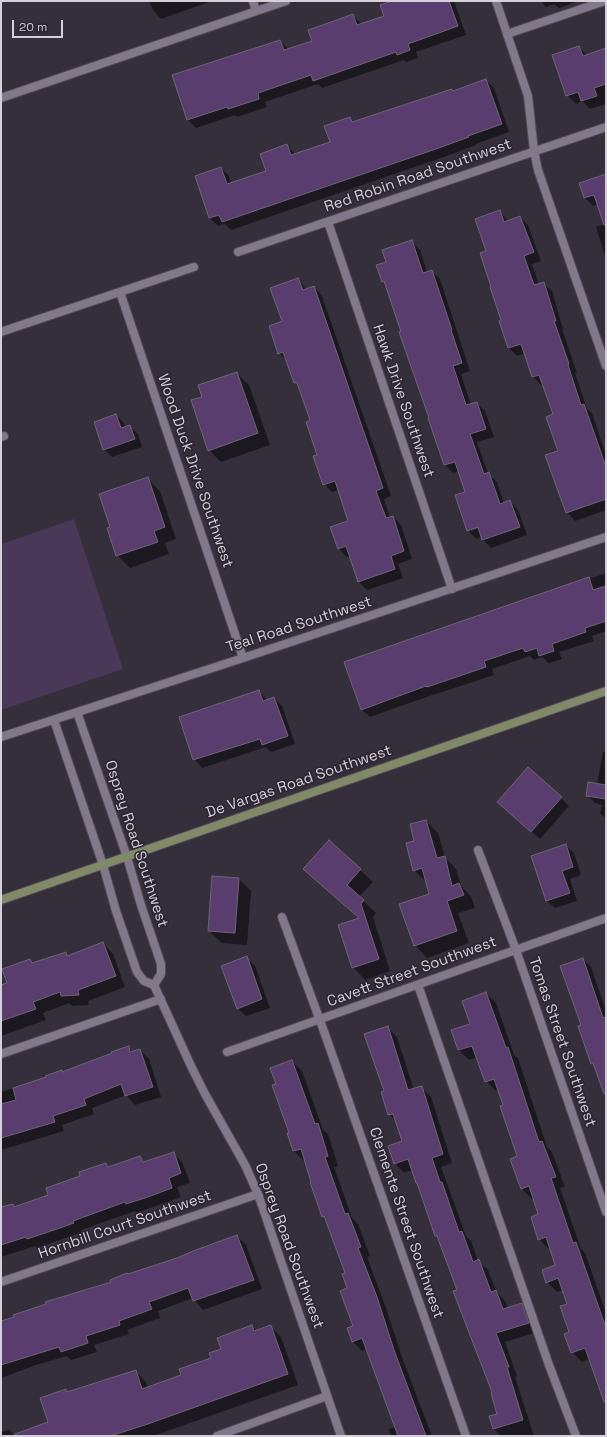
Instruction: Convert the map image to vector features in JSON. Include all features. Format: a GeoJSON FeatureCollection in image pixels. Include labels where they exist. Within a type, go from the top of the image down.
{"type":"FeatureCollection","features":[{"type":"Feature","properties":{"kind":"street"},"geometry":{"type":"LineString","coordinates":[[253,1],[256,11]]}},
{"type":"Feature","properties":{"kind":"street"},"geometry":{"type":"LineString","coordinates":[[1,98],[286,1]]}},
{"type":"Feature","properties":{"kind":"street"},"geometry":{"type":"LineString","coordinates":[[496,1],[528,96],[534,151],[538,170],[606,366]]}},
{"type":"Feature","properties":{"kind":"street"},"geometry":{"type":"LineString","coordinates":[[507,34],[605,1]]}},
{"type":"Feature","properties":{"kind":"street","name":"Red Robin Road Southwest"},"geometry":{"type":"LineString","coordinates":[[238,252],[606,127]]}},
{"type":"Feature","properties":{"kind":"street","name":"Hawk Drive Southwest"},"geometry":{"type":"LineString","coordinates":[[328,222],[452,589]]}},
{"type":"Feature","properties":{"kind":"street"},"geometry":{"type":"LineString","coordinates":[[1,332],[194,267]]}},
{"type":"Feature","properties":{"kind":"street","name":"Wood Duck Drive Southwest"},"geometry":{"type":"LineString","coordinates":[[120,292],[243,658]]}},
{"type":"Feature","properties":{"kind":"street","name":"Teal Road Southwest"},"geometry":{"type":"LineString","coordinates":[[1,737],[606,537]]}},
{"type":"Feature","properties":{"kind":"street","name":"De Vargas Road Southwest"},"geometry":{"type":"LineString","coordinates":[[1,900],[606,691]]}},
{"type":"Feature","properties":{"kind":"street","name":"Osprey Road Southwest"},"geometry":{"type":"LineString","coordinates":[[78,712],[161,964],[161,974],[154,985]]}},
{"type":"Feature","properties":{"kind":"street","name":"Osprey Road Southwest"},"geometry":{"type":"LineString","coordinates":[[54,720],[137,972],[144,981],[154,985],[194,1073],[245,1165],[258,1194],[341,1436]]}},
{"type":"Feature","properties":{"kind":"street","name":"Tomas Street Southwest"},"geometry":{"type":"LineString","coordinates":[[478,850],[516,950],[606,1212]]}},
{"type":"Feature","properties":{"kind":"street","name":"Clemente Street Southwest"},"geometry":{"type":"LineString","coordinates":[[282,917],[320,1020],[466,1436]]}},
{"type":"Feature","properties":{"kind":"street","name":"Cavett Street Southwest"},"geometry":{"type":"LineString","coordinates":[[227,1052],[606,918]]}},
{"type":"Feature","properties":{"kind":"street"},"geometry":{"type":"LineString","coordinates":[[418,985],[547,1357],[576,1436]]}},
{"type":"Feature","properties":{"kind":"street"},"geometry":{"type":"LineString","coordinates":[[1,1054],[161,1000]]}},
{"type":"Feature","properties":{"kind":"street","name":"Hornbill Court Southwest"},"geometry":{"type":"LineString","coordinates":[[1,1282],[258,1194]]}},
{"type":"Feature","properties":{"kind":"street"},"geometry":{"type":"LineString","coordinates":[[217,1436],[327,1396]]}},
{"type":"Feature","properties":{"kind":"shaded area"},"geometry":{"type":"Polygon","coordinates":[[[74,519],[123,669],[1,710],[1,544],[74,519]]]}},
{"type":"Feature","properties":{"kind":"building"},"geometry":{"type":"Polygon","coordinates":[[[392,1],[449,1],[458,26],[408,44],[410,50],[397,55],[396,52],[313,81],[311,75],[258,93],[259,99],[228,109],[227,107],[187,120],[172,75],[280,40],[284,50],[312,41],[308,30],[353,14],[357,25],[384,16],[380,5],[392,1]]]}},
{"type":"Feature","properties":{"kind":"building"},"geometry":{"type":"Polygon","coordinates":[[[579,46],[583,56],[606,48],[606,84],[594,88],[597,96],[581,101],[578,92],[566,96],[552,55],[579,46]]]}},
{"type":"Feature","properties":{"kind":"building"},"geometry":{"type":"Polygon","coordinates":[[[486,79],[502,124],[436,149],[222,222],[219,215],[209,218],[195,176],[221,167],[227,184],[266,171],[260,154],[287,144],[291,155],[330,142],[324,126],[350,117],[352,122],[452,89],[453,91],[486,79]]]}},
{"type":"Feature","properties":{"kind":"building"},"geometry":{"type":"Polygon","coordinates":[[[606,174],[606,225],[604,225],[594,195],[584,198],[579,183],[606,174]]]}},
{"type":"Feature","properties":{"kind":"building"},"geometry":{"type":"Polygon","coordinates":[[[500,210],[504,222],[520,216],[534,252],[524,256],[534,285],[544,282],[556,321],[554,321],[581,405],[584,404],[606,467],[606,499],[566,513],[545,455],[558,451],[546,417],[553,414],[539,375],[532,377],[521,344],[508,348],[499,321],[501,320],[480,253],[486,251],[475,219],[500,210]]]}},
{"type":"Feature","properties":{"kind":"building"},"geometry":{"type":"Polygon","coordinates":[[[412,240],[423,273],[432,270],[452,330],[462,363],[453,366],[466,405],[477,402],[486,429],[470,434],[484,474],[489,472],[500,504],[510,500],[520,527],[482,540],[478,527],[467,531],[455,495],[465,492],[455,462],[444,465],[399,332],[401,332],[384,281],[382,282],[376,265],[386,262],[382,250],[412,240]]]}},
{"type":"Feature","properties":{"kind":"building"},"geometry":{"type":"Polygon","coordinates":[[[298,278],[303,290],[314,286],[383,488],[376,491],[386,518],[393,516],[404,551],[391,556],[395,569],[358,582],[346,546],[338,549],[330,527],[348,521],[335,481],[323,485],[313,456],[317,455],[306,422],[310,420],[297,383],[294,383],[283,352],[278,354],[269,326],[282,321],[270,288],[298,278]]]}},
{"type":"Feature","properties":{"kind":"building"},"geometry":{"type":"Polygon","coordinates":[[[237,372],[258,433],[208,451],[191,400],[202,397],[198,385],[237,372]]]}},
{"type":"Feature","properties":{"kind":"building"},"geometry":{"type":"Polygon","coordinates":[[[116,414],[121,428],[130,425],[135,439],[103,450],[94,422],[116,414]]]}},
{"type":"Feature","properties":{"kind":"building"},"geometry":{"type":"Polygon","coordinates":[[[148,477],[165,527],[154,531],[158,542],[116,556],[107,528],[110,527],[99,494],[148,477]]]}},
{"type":"Feature","properties":{"kind":"building"},"geometry":{"type":"Polygon","coordinates":[[[589,577],[593,590],[606,586],[606,621],[585,628],[586,632],[552,644],[554,651],[539,656],[537,648],[525,652],[523,648],[484,661],[486,667],[427,687],[426,686],[361,710],[344,662],[589,577]]]}},
{"type":"Feature","properties":{"kind":"building"},"geometry":{"type":"Polygon","coordinates":[[[259,690],[263,701],[274,697],[288,736],[262,745],[260,739],[193,760],[179,717],[259,690]]]}},
{"type":"Feature","properties":{"kind":"building"},"geometry":{"type":"Polygon","coordinates":[[[528,767],[562,797],[531,832],[497,802],[528,767]]]}},
{"type":"Feature","properties":{"kind":"building"},"geometry":{"type":"Polygon","coordinates":[[[588,782],[606,785],[606,799],[586,796],[588,782]]]}},
{"type":"Feature","properties":{"kind":"building"},"geometry":{"type":"Polygon","coordinates":[[[426,820],[437,858],[445,856],[452,886],[459,883],[464,895],[447,901],[457,931],[414,946],[399,904],[429,894],[422,868],[413,871],[406,843],[414,841],[410,824],[426,820]]]}},
{"type":"Feature","properties":{"kind":"building"},"geometry":{"type":"Polygon","coordinates":[[[329,840],[361,869],[347,885],[364,900],[361,904],[379,959],[352,968],[338,925],[359,918],[303,869],[329,840]]]}},
{"type":"Feature","properties":{"kind":"building"},"geometry":{"type":"Polygon","coordinates":[[[566,844],[573,867],[562,871],[570,893],[546,901],[531,856],[566,844]]]}},
{"type":"Feature","properties":{"kind":"building"},"geometry":{"type":"Polygon","coordinates":[[[212,876],[239,878],[235,933],[208,931],[212,876]]]}},
{"type":"Feature","properties":{"kind":"building"},"geometry":{"type":"Polygon","coordinates":[[[103,942],[116,976],[78,990],[79,995],[61,996],[60,992],[33,1002],[36,1009],[1,1021],[1,985],[7,983],[2,969],[30,959],[32,963],[66,952],[67,956],[103,942]]]}},
{"type":"Feature","properties":{"kind":"building"},"geometry":{"type":"Polygon","coordinates":[[[247,956],[262,999],[237,1009],[221,966],[247,956]]]}},
{"type":"Feature","properties":{"kind":"building"},"geometry":{"type":"Polygon","coordinates":[[[583,958],[603,1018],[606,1017],[606,1094],[604,1094],[593,1063],[591,1064],[578,1026],[581,1025],[560,966],[583,958]]]}},
{"type":"Feature","properties":{"kind":"building"},"geometry":{"type":"Polygon","coordinates":[[[486,992],[506,1048],[508,1047],[539,1142],[542,1141],[556,1177],[551,1178],[573,1243],[576,1242],[606,1328],[606,1402],[604,1402],[585,1348],[571,1353],[564,1334],[569,1332],[560,1306],[567,1304],[558,1278],[546,1283],[542,1270],[555,1265],[546,1237],[538,1240],[531,1217],[538,1214],[529,1186],[521,1189],[510,1159],[517,1156],[500,1106],[503,1105],[494,1079],[485,1082],[472,1046],[458,1050],[451,1030],[470,1024],[462,1001],[486,992]]]}},
{"type":"Feature","properties":{"kind":"building"},"geometry":{"type":"Polygon","coordinates":[[[388,1026],[408,1090],[422,1086],[443,1154],[432,1158],[459,1232],[462,1231],[473,1262],[479,1259],[491,1292],[496,1290],[503,1309],[522,1303],[529,1323],[496,1333],[509,1367],[507,1367],[523,1420],[493,1429],[489,1416],[497,1414],[492,1392],[453,1291],[457,1290],[437,1236],[435,1236],[408,1159],[394,1164],[388,1146],[402,1141],[393,1114],[388,1115],[381,1092],[384,1091],[364,1034],[388,1026]]]}},
{"type":"Feature","properties":{"kind":"building"},"geometry":{"type":"Polygon","coordinates":[[[129,1046],[130,1052],[140,1049],[153,1087],[125,1096],[121,1084],[84,1099],[86,1105],[53,1116],[55,1122],[1,1138],[1,1104],[16,1100],[13,1088],[62,1070],[62,1072],[129,1046]]]}},
{"type":"Feature","properties":{"kind":"building"},"geometry":{"type":"Polygon","coordinates":[[[292,1060],[315,1124],[318,1123],[328,1156],[325,1157],[345,1214],[348,1213],[361,1247],[358,1248],[377,1297],[394,1350],[426,1436],[398,1436],[362,1338],[352,1342],[347,1328],[353,1326],[340,1291],[347,1288],[342,1274],[345,1273],[324,1216],[322,1217],[301,1149],[293,1151],[287,1133],[289,1133],[272,1085],[276,1084],[270,1068],[292,1060]]]}},
{"type":"Feature","properties":{"kind":"building"},"geometry":{"type":"Polygon","coordinates":[[[174,1152],[181,1173],[169,1178],[172,1188],[126,1204],[125,1202],[73,1221],[74,1223],[27,1239],[26,1237],[1,1245],[1,1207],[13,1204],[14,1207],[48,1195],[46,1188],[80,1176],[79,1172],[106,1163],[108,1167],[140,1156],[143,1162],[174,1152]]]}},
{"type":"Feature","properties":{"kind":"building"},"geometry":{"type":"Polygon","coordinates":[[[237,1235],[254,1280],[193,1301],[188,1288],[149,1302],[152,1309],[119,1321],[120,1325],[86,1336],[88,1343],[61,1352],[59,1347],[1,1365],[1,1321],[14,1317],[13,1315],[46,1304],[45,1302],[111,1282],[110,1280],[127,1273],[128,1274],[177,1258],[237,1235]]]}},
{"type":"Feature","properties":{"kind":"building"},"geometry":{"type":"Polygon","coordinates":[[[252,1325],[254,1331],[271,1325],[288,1374],[110,1436],[15,1436],[15,1434],[48,1422],[40,1398],[66,1389],[67,1392],[136,1370],[142,1389],[181,1375],[179,1369],[211,1358],[209,1353],[221,1349],[217,1338],[252,1325]]]}}]}
